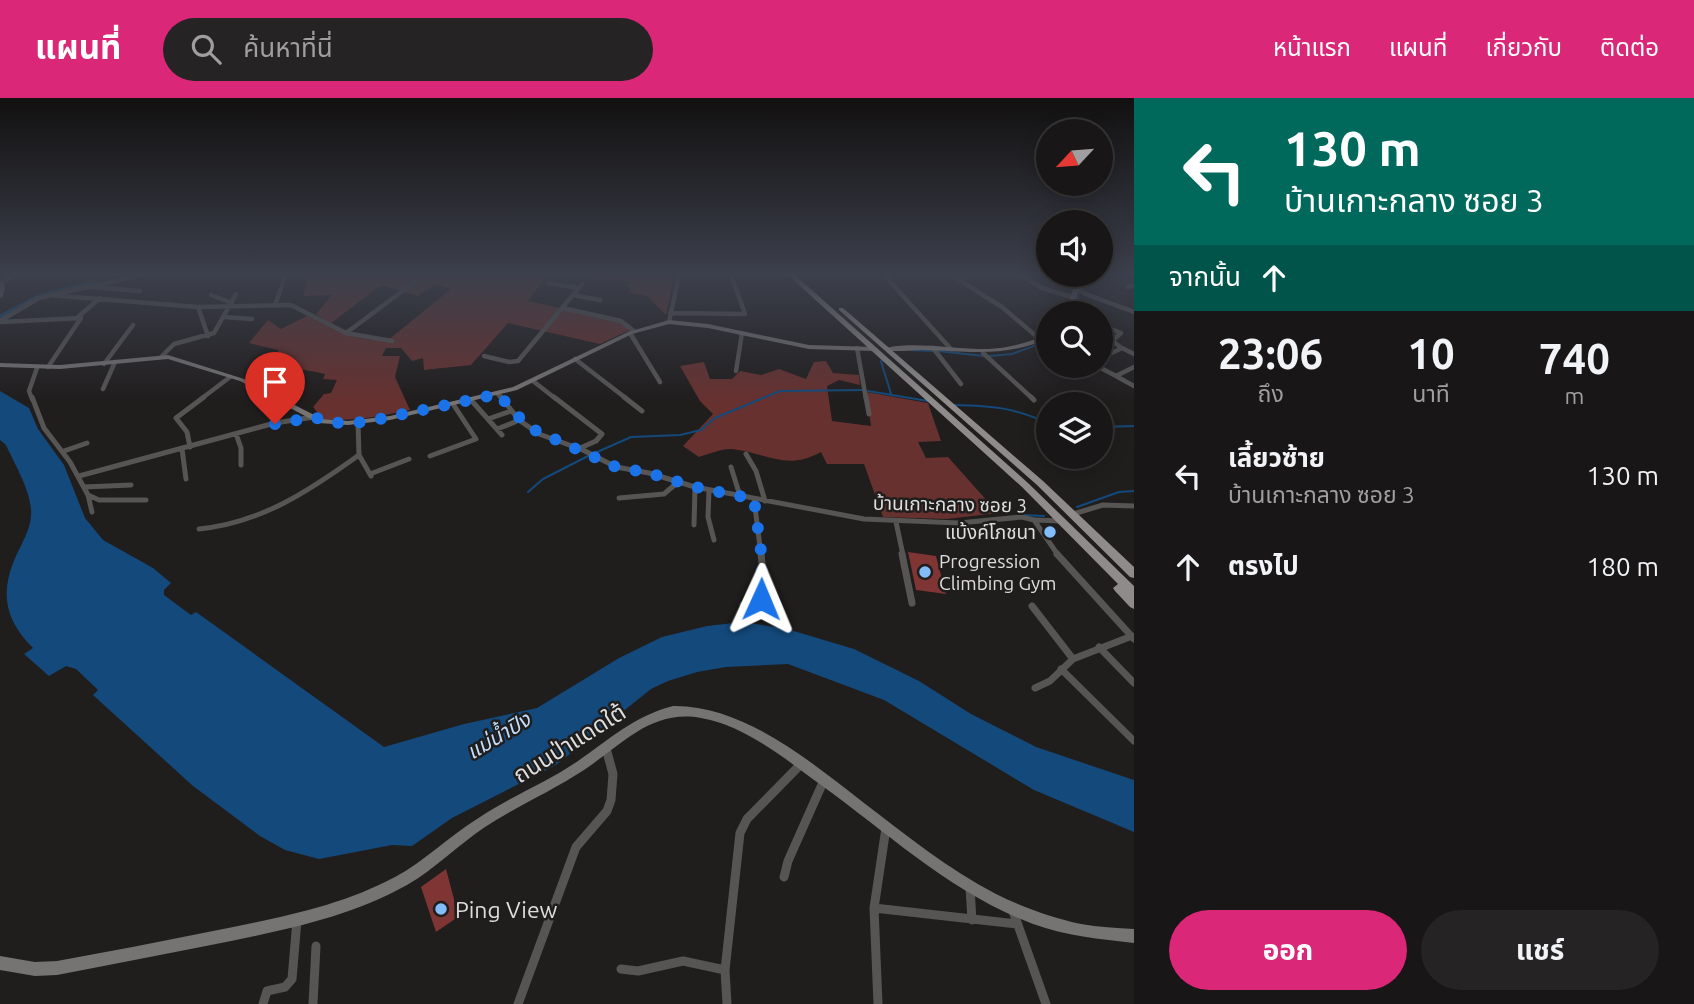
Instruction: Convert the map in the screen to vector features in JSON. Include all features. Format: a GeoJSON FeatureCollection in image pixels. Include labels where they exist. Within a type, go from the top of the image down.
{"type":"FeatureCollection","features":[{"type":"Feature","properties":{"kind":"main road"},"geometry":{"type":"LineString","coordinates":[[839,317],[933,400],[955,409],[1073,514],[1134,574]]}},
{"type":"Feature","properties":{"kind":"main road"},"geometry":{"type":"LineString","coordinates":[[851,317],[944,404],[1134,593]]}},
{"type":"Feature","properties":{"kind":"main road"},"geometry":{"type":"LineString","coordinates":[[1090,531],[1134,564]]}},
{"type":"Feature","properties":{"kind":"main road"},"geometry":{"type":"LineString","coordinates":[[1076,535],[1134,604]]}},
{"type":"Feature","properties":{"kind":"street"},"geometry":{"type":"LineString","coordinates":[[202,317],[208,336]]}},
{"type":"Feature","properties":{"kind":"street"},"geometry":{"type":"LineString","coordinates":[[162,356],[174,344],[214,333],[224,317]]}},
{"type":"Feature","properties":{"kind":"street"},"geometry":{"type":"LineString","coordinates":[[228,317],[252,319]]}},
{"type":"Feature","properties":{"kind":"street"},"geometry":{"type":"LineString","coordinates":[[317,317],[345,333],[392,341]]}},
{"type":"Feature","properties":{"kind":"street"},"geometry":{"type":"LineString","coordinates":[[345,333],[366,317]]}},
{"type":"Feature","properties":{"kind":"street"},"geometry":{"type":"LineString","coordinates":[[484,356],[509,362],[518,361],[555,317]]}},
{"type":"Feature","properties":{"kind":"street"},"geometry":{"type":"LineString","coordinates":[[604,317],[621,321],[632,332],[660,382]]}},
{"type":"Feature","properties":{"kind":"street"},"geometry":{"type":"LineString","coordinates":[[669,322],[670,317]]}},
{"type":"Feature","properties":{"kind":"street"},"geometry":{"type":"LineString","coordinates":[[922,317],[951,349]]}},
{"type":"Feature","properties":{"kind":"street"},"geometry":{"type":"LineString","coordinates":[[1016,317],[1036,332]]}},
{"type":"Feature","properties":{"kind":"street"},"geometry":{"type":"LineString","coordinates":[[0,321],[79,318]]}},
{"type":"Feature","properties":{"kind":"street"},"geometry":{"type":"LineString","coordinates":[[47,367],[79,318]]}},
{"type":"Feature","properties":{"kind":"street"},"geometry":{"type":"LineString","coordinates":[[0,365],[37,368],[104,364],[162,356],[253,385],[329,423],[358,423],[498,394],[533,381],[632,332],[669,322],[694,323],[808,347],[875,349]]}},
{"type":"Feature","properties":{"kind":"street"},"geometry":{"type":"LineString","coordinates":[[104,364],[133,325]]}},
{"type":"Feature","properties":{"kind":"street"},"geometry":{"type":"LineString","coordinates":[[1113,330],[1121,333],[1113,340]]}},
{"type":"Feature","properties":{"kind":"street"},"geometry":{"type":"LineString","coordinates":[[736,371],[742,333]]}},
{"type":"Feature","properties":{"kind":"street"},"geometry":{"type":"LineString","coordinates":[[887,349],[951,349],[984,355],[1036,342]]}},
{"type":"Feature","properties":{"kind":"street"},"geometry":{"type":"LineString","coordinates":[[1113,342],[1134,354]]}},
{"type":"Feature","properties":{"kind":"street"},"geometry":{"type":"LineString","coordinates":[[857,348],[869,414]]}},
{"type":"Feature","properties":{"kind":"street"},"geometry":{"type":"LineString","coordinates":[[933,348],[961,384]]}},
{"type":"Feature","properties":{"kind":"street"},"geometry":{"type":"LineString","coordinates":[[1113,352],[1122,348]]}},
{"type":"Feature","properties":{"kind":"street"},"geometry":{"type":"LineString","coordinates":[[984,355],[1034,400]]}},
{"type":"Feature","properties":{"kind":"street"},"geometry":{"type":"LineString","coordinates":[[575,359],[642,411]]}},
{"type":"Feature","properties":{"kind":"street"},"geometry":{"type":"LineString","coordinates":[[103,389],[115,362]]}},
{"type":"Feature","properties":{"kind":"street"},"geometry":{"type":"LineString","coordinates":[[1116,376],[1134,367]]}},
{"type":"Feature","properties":{"kind":"street"},"geometry":{"type":"LineString","coordinates":[[37,368],[29,391],[44,428],[64,451],[79,476],[92,512]]}},
{"type":"Feature","properties":{"kind":"street"},"geometry":{"type":"LineString","coordinates":[[1113,374],[1134,386]]}},
{"type":"Feature","properties":{"kind":"street"},"geometry":{"type":"LineString","coordinates":[[190,447],[187,432],[178,422],[178,414],[230,377]]}},
{"type":"Feature","properties":{"kind":"street"},"geometry":{"type":"LineString","coordinates":[[533,381],[602,434],[596,441],[578,449]]}},
{"type":"Feature","properties":{"kind":"street","name":"บ้านเกาะกลาง ซอย 3"},"geometry":{"type":"LineString","coordinates":[[498,394],[511,411],[538,434],[616,467],[695,487],[896,522],[959,523],[1022,517],[1035,520],[1063,564],[1133,637]]}},
{"type":"Feature","properties":{"kind":"street"},"geometry":{"type":"LineString","coordinates":[[471,400],[502,435]]}},
{"type":"Feature","properties":{"kind":"street"},"geometry":{"type":"LineString","coordinates":[[430,456],[476,439],[453,404]]}},
{"type":"Feature","properties":{"kind":"street"},"geometry":{"type":"LineString","coordinates":[[488,419],[511,411]]}},
{"type":"Feature","properties":{"kind":"street"},"geometry":{"type":"LineString","coordinates":[[295,420],[305,412]]}},
{"type":"Feature","properties":{"kind":"street"},"geometry":{"type":"LineString","coordinates":[[79,476],[236,434],[314,417]]}},
{"type":"Feature","properties":{"kind":"street"},"geometry":{"type":"LineString","coordinates":[[496,429],[515,422]]}},
{"type":"Feature","properties":{"kind":"street"},"geometry":{"type":"LineString","coordinates":[[358,423],[359,456],[370,475],[409,459]]}},
{"type":"Feature","properties":{"kind":"street"},"geometry":{"type":"LineString","coordinates":[[236,434],[241,448],[241,465]]}},
{"type":"Feature","properties":{"kind":"street"},"geometry":{"type":"LineString","coordinates":[[64,451],[87,443]]}},
{"type":"Feature","properties":{"kind":"street"},"geometry":{"type":"LineString","coordinates":[[182,449],[186,479]]}},
{"type":"Feature","properties":{"kind":"street"},"geometry":{"type":"LineString","coordinates":[[746,454],[756,471],[765,501]]}},
{"type":"Feature","properties":{"kind":"street"},"geometry":{"type":"LineString","coordinates":[[199,529],[237,526],[257,518],[293,499],[359,456]]}},
{"type":"Feature","properties":{"kind":"street"},"geometry":{"type":"LineString","coordinates":[[731,467],[740,496]]}},
{"type":"Feature","properties":{"kind":"street"},"geometry":{"type":"LineString","coordinates":[[619,498],[664,494],[678,482]]}},
{"type":"Feature","properties":{"kind":"street"},"geometry":{"type":"LineString","coordinates":[[84,487],[131,485]]}},
{"type":"Feature","properties":{"kind":"street"},"geometry":{"type":"LineString","coordinates":[[694,525],[695,487]]}},
{"type":"Feature","properties":{"kind":"street"},"geometry":{"type":"LineString","coordinates":[[709,490],[708,517],[714,540]]}},
{"type":"Feature","properties":{"kind":"street"},"geometry":{"type":"LineString","coordinates":[[88,495],[99,500],[146,500]]}},
{"type":"Feature","properties":{"kind":"street"},"geometry":{"type":"LineString","coordinates":[[743,605],[755,607],[761,599],[762,559],[754,499]]}},
{"type":"Feature","properties":{"kind":"street"},"geometry":{"type":"LineString","coordinates":[[1073,514],[1103,505],[1134,506]]}},
{"type":"Feature","properties":{"kind":"street"},"geometry":{"type":"LineString","coordinates":[[1035,520],[1062,521]]}},
{"type":"Feature","properties":{"kind":"street"},"geometry":{"type":"LineString","coordinates":[[896,522],[912,603]]}},
{"type":"Feature","properties":{"kind":"street"},"geometry":{"type":"LineString","coordinates":[[1032,606],[1073,659]]}},
{"type":"Feature","properties":{"kind":"street"},"geometry":{"type":"LineString","coordinates":[[1035,688],[1050,681],[1073,659],[1099,647],[1133,637]]}},
{"type":"Feature","properties":{"kind":"street"},"geometry":{"type":"LineString","coordinates":[[1099,647],[1134,683]]}},
{"type":"Feature","properties":{"kind":"street"},"geometry":{"type":"LineString","coordinates":[[1061,668],[1134,741]]}},
{"type":"Feature","properties":{"kind":"street","name":"ถนนป่าแดดใต้"},"geometry":{"type":"LineString","coordinates":[[0,965],[35,969],[57,968],[297,920],[357,904],[404,880],[484,821],[563,777],[644,721],[667,712],[690,711],[715,716],[743,727],[824,780],[886,828],[1015,918],[1081,932],[1134,936]]}},
{"type":"Feature","properties":{"kind":"street"},"geometry":{"type":"LineString","coordinates":[[518,1004],[576,847],[607,811],[611,800],[610,757],[605,749]]}},
{"type":"Feature","properties":{"kind":"street"},"geometry":{"type":"LineString","coordinates":[[727,1004],[725,970],[740,833],[747,819],[801,764]]}},
{"type":"Feature","properties":{"kind":"street"},"geometry":{"type":"LineString","coordinates":[[784,877],[788,861],[824,780]]}},
{"type":"Feature","properties":{"kind":"street"},"geometry":{"type":"LineString","coordinates":[[878,1004],[874,908],[886,828]]}},
{"type":"Feature","properties":{"kind":"street"},"geometry":{"type":"LineString","coordinates":[[970,888],[972,920]]}},
{"type":"Feature","properties":{"kind":"street"},"geometry":{"type":"LineString","coordinates":[[874,908],[972,920],[1015,918],[1046,1004]]}},
{"type":"Feature","properties":{"kind":"street"},"geometry":{"type":"LineString","coordinates":[[263,1004],[268,990],[285,987],[292,981],[297,920]]}},
{"type":"Feature","properties":{"kind":"street"},"geometry":{"type":"LineString","coordinates":[[313,1004],[316,946]]}},
{"type":"Feature","properties":{"kind":"street"},"geometry":{"type":"LineString","coordinates":[[621,969],[638,971],[683,961],[725,970]]}},
{"type":"Feature","properties":{"kind":"shaded area"},"geometry":{"type":"Polygon","coordinates":[[[304,317],[313,317],[346,334],[387,341],[416,317],[602,317],[619,321],[630,330],[600,344],[508,323],[471,365],[424,370],[423,358],[412,361],[401,348],[386,348],[382,356],[400,356],[395,377],[410,410],[334,420],[323,419],[313,407],[324,394],[331,393],[337,380],[323,379],[325,374],[288,366],[277,360],[278,350],[249,343],[268,320],[281,329],[304,317]]]}},
{"type":"Feature","properties":{"kind":"shaded area"},"geometry":{"type":"Polygon","coordinates":[[[321,317],[339,317],[330,324],[321,317]]]}},
{"type":"Feature","properties":{"kind":"shaded area"},"geometry":{"type":"Polygon","coordinates":[[[826,361],[833,373],[859,375],[860,385],[839,380],[827,386],[832,421],[871,426],[866,392],[928,403],[941,441],[918,442],[926,458],[948,457],[998,513],[947,519],[883,517],[864,464],[827,464],[821,452],[808,458],[786,461],[731,449],[699,457],[683,446],[713,414],[700,401],[680,366],[704,362],[710,379],[732,379],[740,371],[761,375],[779,369],[806,379],[814,362],[826,361]]]}},
{"type":"Feature","properties":{"kind":"water","name":"แม่น้ำปิง"},"geometry":{"type":"Polygon","coordinates":[[[0,391],[29,408],[38,429],[64,465],[85,518],[103,540],[153,568],[171,583],[164,590],[164,595],[191,615],[196,612],[384,747],[464,724],[537,708],[619,658],[662,637],[707,626],[743,622],[787,629],[854,649],[919,681],[971,714],[1036,747],[1134,780],[1134,832],[1034,790],[884,700],[788,664],[726,667],[697,672],[651,689],[556,765],[452,818],[412,846],[392,845],[319,859],[285,850],[260,836],[193,786],[93,695],[98,690],[76,669],[66,666],[49,676],[24,654],[33,648],[11,616],[7,593],[11,569],[29,526],[31,507],[18,470],[6,445],[0,440],[0,391]]]}},
{"type":"Feature","properties":{"kind":"building","name":"Progression Climbing Gym"},"geometry":{"type":"Polygon","coordinates":[[[908,552],[936,556],[946,594],[916,590],[908,552]]]}},
{"type":"Feature","properties":{"kind":"building","name":"Ping View"},"geometry":{"type":"Polygon","coordinates":[[[446,869],[454,899],[455,919],[436,932],[421,887],[446,869]]]}},
{"type":"Feature","properties":{"kind":"waterway"},"geometry":{"type":"LineString","coordinates":[[990,356],[1012,354],[1036,345]]}},
{"type":"Feature","properties":{"kind":"waterway"},"geometry":{"type":"LineString","coordinates":[[910,350],[932,351]]}},
{"type":"Feature","properties":{"kind":"waterway"},"geometry":{"type":"LineString","coordinates":[[938,351],[984,356]]}},
{"type":"Feature","properties":{"kind":"waterway"},"geometry":{"type":"LineString","coordinates":[[881,361],[891,394]]}},
{"type":"Feature","properties":{"kind":"waterway"},"geometry":{"type":"LineString","coordinates":[[595,453],[631,437],[680,435],[701,430],[715,418],[780,391],[862,390]]}},
{"type":"Feature","properties":{"kind":"waterway"},"geometry":{"type":"LineString","coordinates":[[868,391],[928,401]]}},
{"type":"Feature","properties":{"kind":"waterway"},"geometry":{"type":"LineString","coordinates":[[954,405],[1002,408],[1036,419]]}},
{"type":"Feature","properties":{"kind":"waterway"},"geometry":{"type":"LineString","coordinates":[[1113,427],[1134,426]]}},
{"type":"Feature","properties":{"kind":"waterway"},"geometry":{"type":"LineString","coordinates":[[528,492],[543,479],[590,455]]}},
{"type":"Feature","properties":{"kind":"waterway"},"geometry":{"type":"LineString","coordinates":[[1077,507],[1119,492],[1134,491]]}},
{"type":"Feature","properties":{"kind":"waterway"},"geometry":{"type":"LineString","coordinates":[[1022,515],[1044,516]]}},
{"type":"Feature","properties":{"kind":"place","name":"แบ้งค์โภชนา"},"geometry":{"type":"Point","coordinates":[1050,532]}},
{"type":"Feature","properties":{"kind":"place","name":"Progression Climbing Gym"},"geometry":{"type":"Point","coordinates":[925,572]}},
{"type":"Feature","properties":{"kind":"place","name":"Ping View"},"geometry":{"type":"Point","coordinates":[441,909]}},
{"type":"Feature","properties":{"kind":"route"},"geometry":{"type":"LineString","coordinates":[[275,424],[314,417],[329,423],[366,422],[498,394],[511,411],[538,434],[583,450],[616,467],[754,499],[762,559],[761,599]]}}]}
